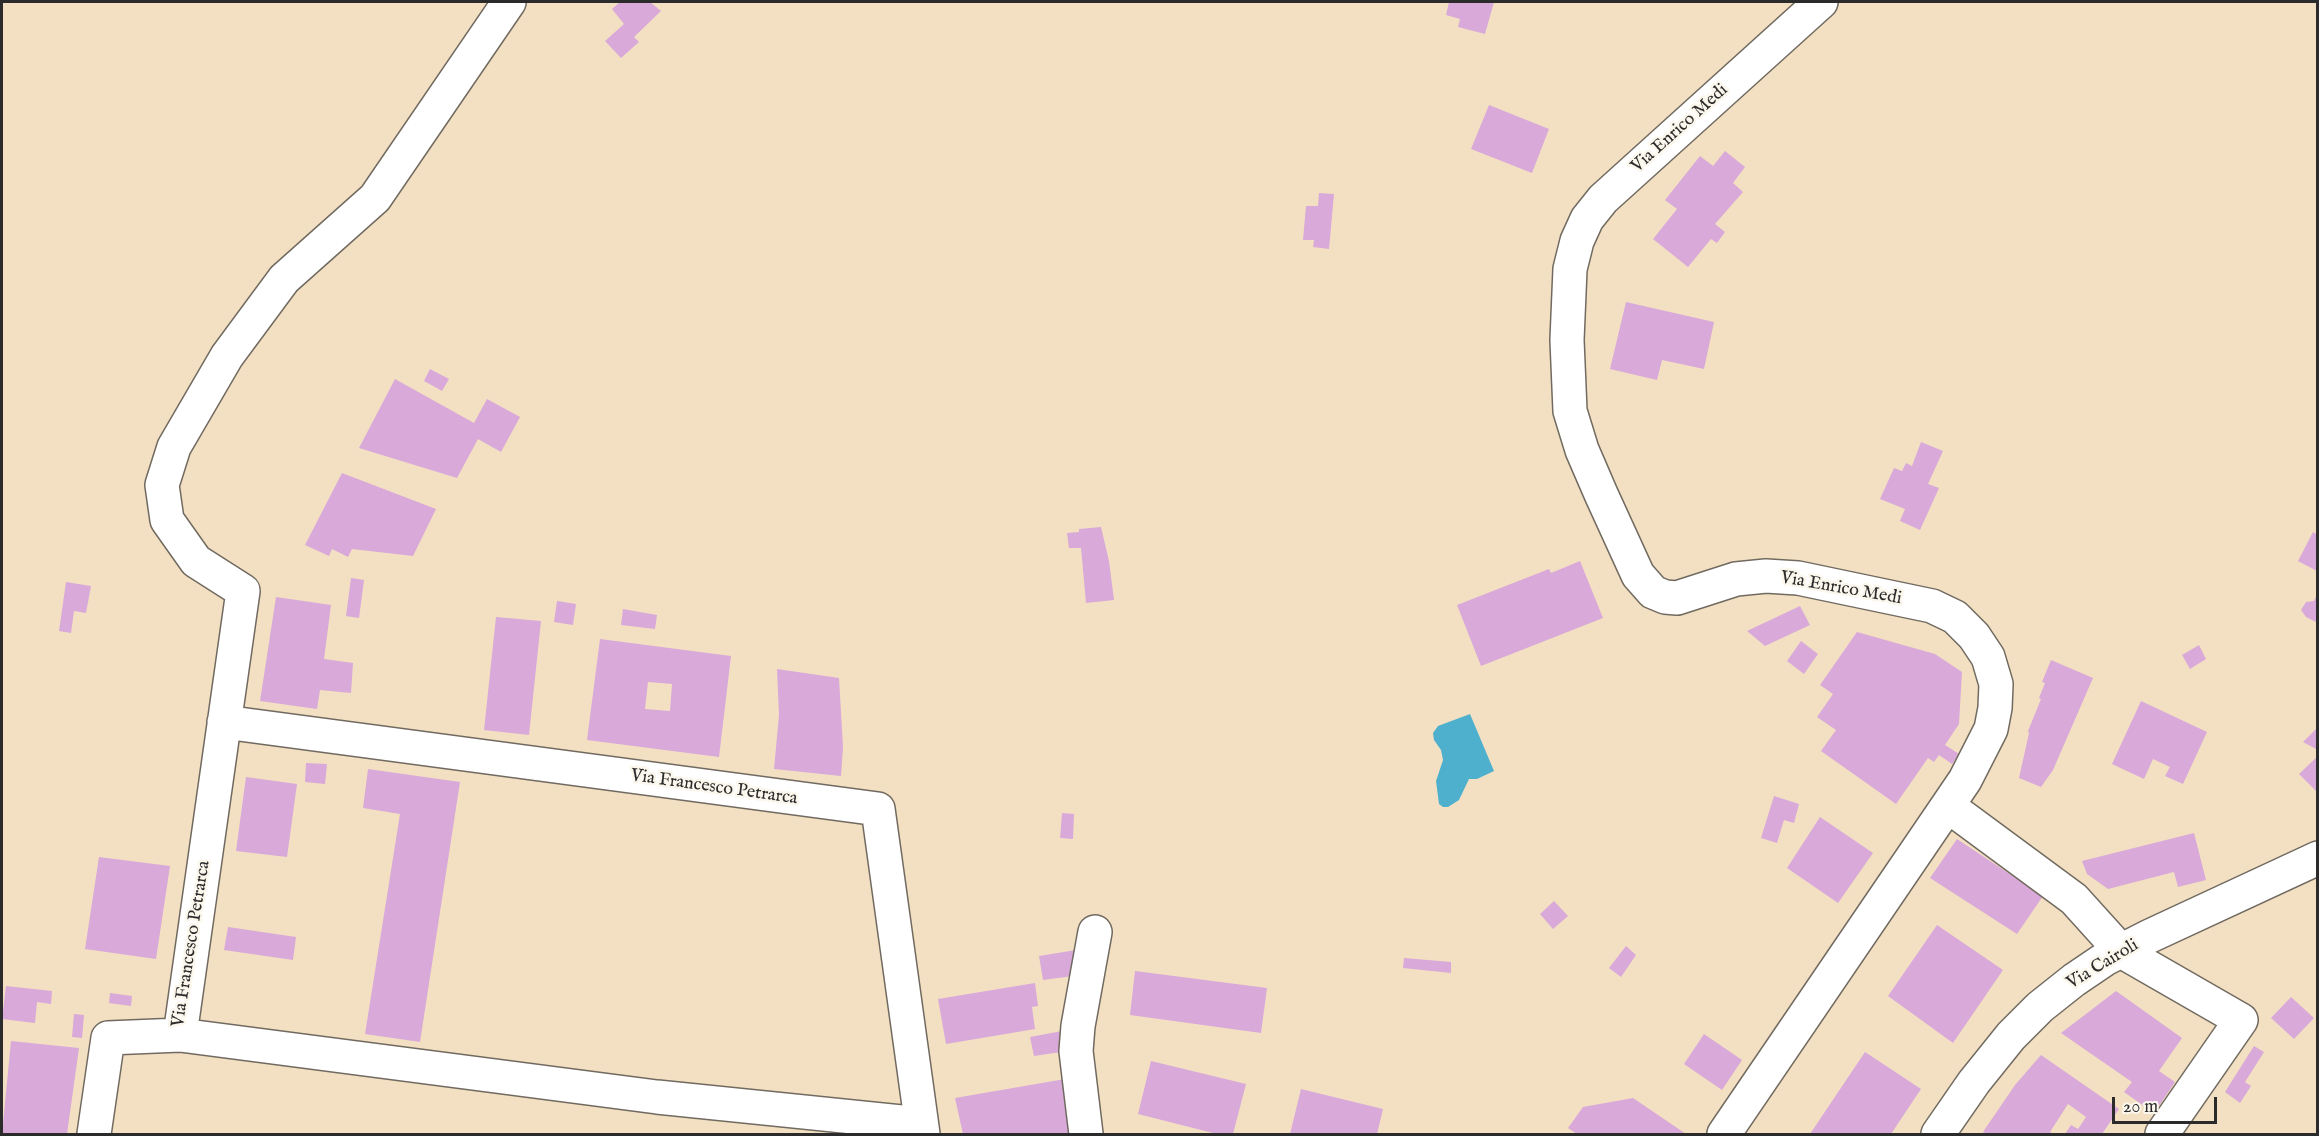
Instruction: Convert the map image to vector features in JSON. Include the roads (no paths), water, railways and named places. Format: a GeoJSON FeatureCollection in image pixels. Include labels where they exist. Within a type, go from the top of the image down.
{"type":"FeatureCollection","features":[{"type":"Feature","properties":{"kind":"street","name":"Via Francesco Petrarca"},"geometry":{"type":"LineString","coordinates":[[94,1134],[108,1038],[180,1035],[243,591],[196,561],[167,520],[162,485],[174,447],[227,356],[284,279],[375,198],[508,2]]}},
{"type":"Feature","properties":{"kind":"street","name":"Via Enrico Medi"},"geometry":{"type":"LineString","coordinates":[[1724,1134],[1948,806],[1991,729],[1995,708],[1996,684],[1988,657],[1974,636],[1955,616],[1932,606],[1798,578],[1766,576],[1736,579],[1677,598],[1653,592],[1638,574],[1601,494],[1582,450],[1570,411],[1567,385],[1567,340],[1570,269],[1577,241],[1587,219],[1612,191],[1821,2]]}},
{"type":"Feature","properties":{"kind":"street","name":"Via Francesco Petrarca"},"geometry":{"type":"LineString","coordinates":[[224,722],[878,809],[922,1129]]}},
{"type":"Feature","properties":{"kind":"street"},"geometry":{"type":"LineString","coordinates":[[1948,806],[2074,899],[2121,951],[2241,1020],[2162,1134]]}},
{"type":"Feature","properties":{"kind":"street","name":"Via Cairoli"},"geometry":{"type":"LineString","coordinates":[[1938,1134],[1974,1082],[2011,1036],[2040,1007],[2074,980],[2121,951],[2318,858]]}},
{"type":"Feature","properties":{"kind":"street"},"geometry":{"type":"LineString","coordinates":[[1086,1134],[1076,1051],[1078,1026],[1095,932]]}},
{"type":"Feature","properties":{"kind":"street"},"geometry":{"type":"LineString","coordinates":[[180,1035],[922,1129]]}},
{"type":"Feature","properties":{"kind":"water"},"geometry":{"type":"Polygon","coordinates":[[[1470,714],[1494,771],[1477,779],[1469,779],[1459,800],[1448,807],[1443,807],[1439,804],[1436,781],[1443,760],[1433,733],[1438,726],[1470,714]]]}}]}
